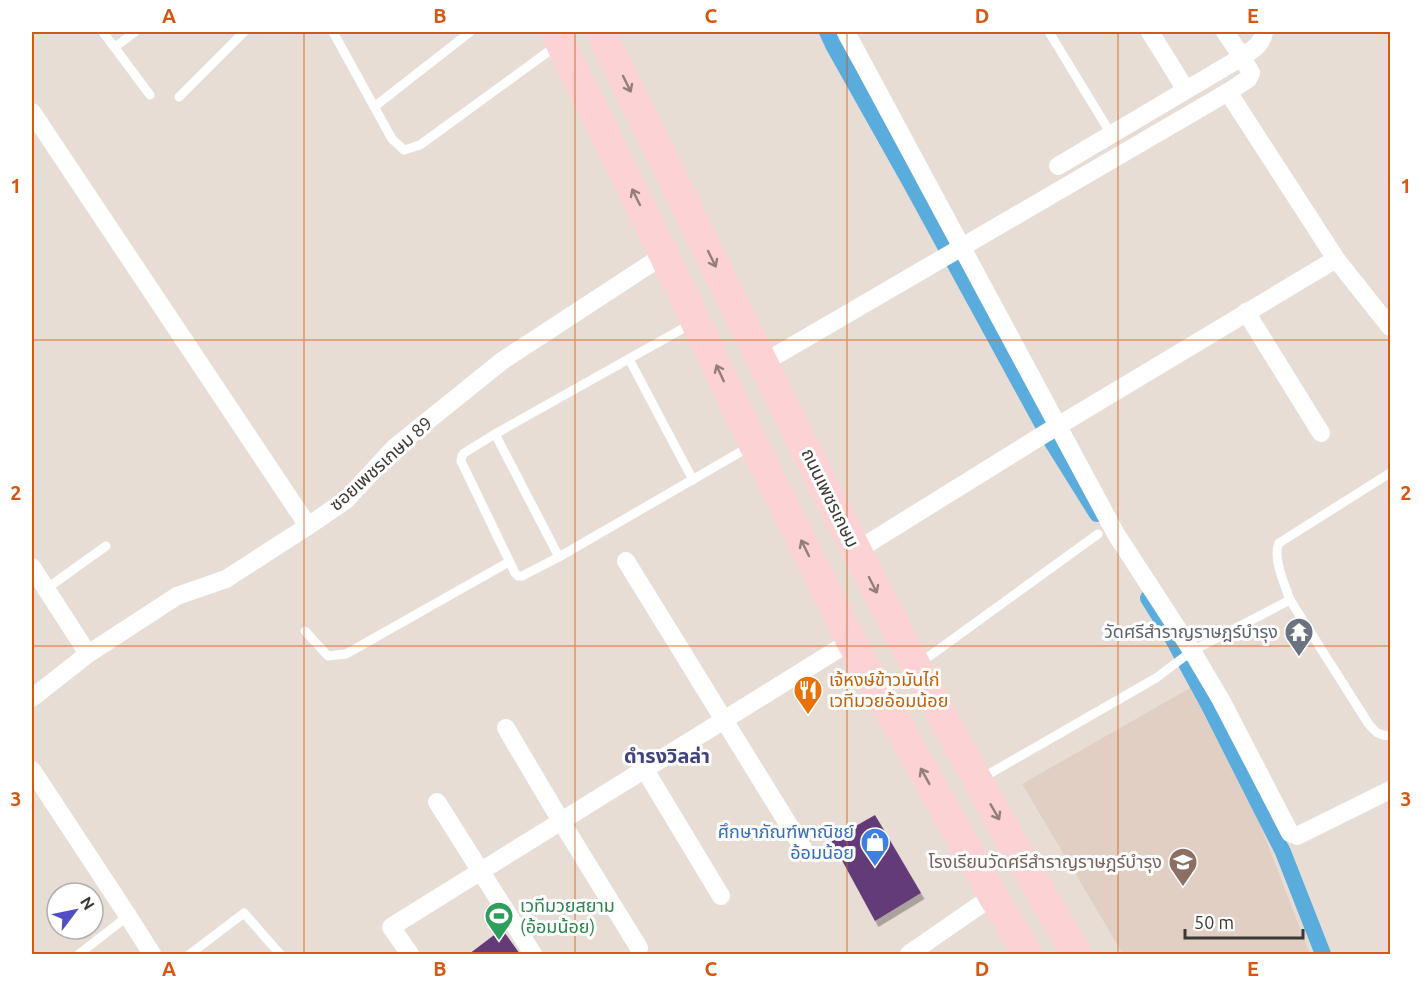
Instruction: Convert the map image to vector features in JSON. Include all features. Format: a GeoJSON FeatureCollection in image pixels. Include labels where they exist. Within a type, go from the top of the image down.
{"type":"FeatureCollection","features":[{"type":"Feature","properties":{"kind":"main road","name":"ถนนเพชรเกษม"},"geometry":{"type":"LineString","coordinates":[[601,32],[915,667],[1072,945]]}},
{"type":"Feature","properties":{"kind":"main road"},"geometry":{"type":"LineString","coordinates":[[557,37],[851,641],[993,896],[1028,954]]}},
{"type":"Feature","properties":{"kind":"main road"},"geometry":{"type":"LineString","coordinates":[[906,742],[943,718]]}},
{"type":"Feature","properties":{"kind":"main road"},"geometry":{"type":"LineString","coordinates":[[993,896],[1029,871]]}},
{"type":"Feature","properties":{"kind":"main road"},"geometry":{"type":"LineString","coordinates":[[1038,954],[1072,945]]}},
{"type":"Feature","properties":{"kind":"street"},"geometry":{"type":"LineString","coordinates":[[846,32],[955,251],[1051,430],[1227,710],[1290,833],[1297,836],[1390,790]]}},
{"type":"Feature","properties":{"kind":"street"},"geometry":{"type":"LineString","coordinates":[[1150,32],[1186,90]]}},
{"type":"Feature","properties":{"kind":"street"},"geometry":{"type":"LineString","coordinates":[[763,363],[1228,92],[1250,76],[1250,69],[1225,32]]}},
{"type":"Feature","properties":{"kind":"street"},"geometry":{"type":"LineString","coordinates":[[1058,166],[1242,57],[1260,43],[1264,32]]}},
{"type":"Feature","properties":{"kind":"street"},"geometry":{"type":"LineString","coordinates":[[1228,92],[1336,259],[1390,327]]}},
{"type":"Feature","properties":{"kind":"street"},"geometry":{"type":"LineString","coordinates":[[32,112],[308,526]]}},
{"type":"Feature","properties":{"kind":"street","name":"ซอยเพชรเกษม 89"},"geometry":{"type":"LineString","coordinates":[[32,698],[88,654],[177,596],[226,579],[346,500],[394,448],[502,361],[664,255]]}},
{"type":"Feature","properties":{"kind":"street"},"geometry":{"type":"LineString","coordinates":[[856,550],[1336,259]]}},
{"type":"Feature","properties":{"kind":"street"},"geometry":{"type":"LineString","coordinates":[[1246,312],[1321,432]]}},
{"type":"Feature","properties":{"kind":"street"},"geometry":{"type":"LineString","coordinates":[[626,561],[803,848]]}},
{"type":"Feature","properties":{"kind":"street"},"geometry":{"type":"LineString","coordinates":[[32,567],[88,654]]}},
{"type":"Feature","properties":{"kind":"street"},"geometry":{"type":"LineString","coordinates":[[410,954],[391,927],[851,641]]}},
{"type":"Feature","properties":{"kind":"street"},"geometry":{"type":"LineString","coordinates":[[506,728],[639,948]]}},
{"type":"Feature","properties":{"kind":"street"},"geometry":{"type":"LineString","coordinates":[[32,770],[152,954]]}},
{"type":"Feature","properties":{"kind":"street"},"geometry":{"type":"LineString","coordinates":[[645,770],[721,896]]}},
{"type":"Feature","properties":{"kind":"street"},"geometry":{"type":"LineString","coordinates":[[437,802],[533,954]]}},
{"type":"Feature","properties":{"kind":"street"},"geometry":{"type":"LineString","coordinates":[[909,954],[993,896]]}},
{"type":"Feature","properties":{"kind":"lane"},"geometry":{"type":"LineString","coordinates":[[103,32],[150,96]]}},
{"type":"Feature","properties":{"kind":"lane"},"geometry":{"type":"LineString","coordinates":[[115,48],[135,32]]}},
{"type":"Feature","properties":{"kind":"lane"},"geometry":{"type":"LineString","coordinates":[[179,97],[244,32]]}},
{"type":"Feature","properties":{"kind":"lane"},"geometry":{"type":"LineString","coordinates":[[333,32],[392,139],[404,150],[420,145],[557,37]]}},
{"type":"Feature","properties":{"kind":"lane"},"geometry":{"type":"LineString","coordinates":[[374,107],[470,32]]}},
{"type":"Feature","properties":{"kind":"lane"},"geometry":{"type":"LineString","coordinates":[[1049,32],[1111,134]]}},
{"type":"Feature","properties":{"kind":"lane"},"geometry":{"type":"LineString","coordinates":[[695,321],[464,453],[461,461],[514,573],[522,576],[559,557],[754,445]]}},
{"type":"Feature","properties":{"kind":"lane"},"geometry":{"type":"LineString","coordinates":[[629,358],[693,480]]}},
{"type":"Feature","properties":{"kind":"lane"},"geometry":{"type":"LineString","coordinates":[[495,434],[559,557]]}},
{"type":"Feature","properties":{"kind":"lane"},"geometry":{"type":"LineString","coordinates":[[1390,473],[1279,543],[1277,548],[1278,561],[1290,600],[1368,723],[1380,735],[1390,736]]}},
{"type":"Feature","properties":{"kind":"lane"},"geometry":{"type":"LineString","coordinates":[[915,667],[1098,534]]}},
{"type":"Feature","properties":{"kind":"lane"},"geometry":{"type":"LineString","coordinates":[[46,589],[106,546]]}},
{"type":"Feature","properties":{"kind":"lane"},"geometry":{"type":"LineString","coordinates":[[305,631],[328,656],[346,654],[509,562]]}},
{"type":"Feature","properties":{"kind":"lane"},"geometry":{"type":"LineString","coordinates":[[978,781],[1156,678],[1190,652],[1290,600]]}},
{"type":"Feature","properties":{"kind":"lane"},"geometry":{"type":"LineString","coordinates":[[190,954],[244,913],[280,954]]}},
{"type":"Feature","properties":{"kind":"lane"},"geometry":{"type":"LineString","coordinates":[[79,954],[128,916]]}},
{"type":"Feature","properties":{"kind":"shaded area","name":"โรงเรียนวัดศรีสําราญราษฎร์บํารุง"},"geometry":{"type":"Polygon","coordinates":[[[1190,688],[1258,819],[1310,954],[1123,954],[1022,784],[1190,688]]]}},
{"type":"Feature","properties":{"kind":"building","name":"ศึกษาภัณฑ์พาณิชย์ อ้อมน้อย"},"geometry":{"type":"Polygon","coordinates":[[[875,815],[921,893],[875,921],[831,840],[875,815]]]}},
{"type":"Feature","properties":{"kind":"building","name":"เวทีมวยสยาม (อ้อมน้อย)"},"geometry":{"type":"Polygon","coordinates":[[[502,929],[520,954],[469,954],[502,929]]]}},
{"type":"Feature","properties":{"kind":"waterway"},"geometry":{"type":"LineString","coordinates":[[827,32],[1052,442],[1097,514]]}},
{"type":"Feature","properties":{"kind":"waterway"},"geometry":{"type":"LineString","coordinates":[[1148,598],[1209,706],[1283,852],[1323,954]]}},
{"type":"Feature","properties":{"kind":"place","name":"วัดศรีสําราญราษฎร์บํารุง"},"geometry":{"type":"Point","coordinates":[1299,658]}},
{"type":"Feature","properties":{"kind":"place","name":"เจ้หงษ์ข้าวมันไก่ เวทีมวยอ้อมน้อย"},"geometry":{"type":"Point","coordinates":[808,716]}},
{"type":"Feature","properties":{"kind":"place","name":"ศึกษาภัณฑ์พาณิชย์ อ้อมน้อย"},"geometry":{"type":"Point","coordinates":[875,868]}},
{"type":"Feature","properties":{"kind":"place","name":"โรงเรียนวัดศรีสําราญราษฎร์บํารุง"},"geometry":{"type":"Point","coordinates":[1183,888]}},
{"type":"Feature","properties":{"kind":"place","name":"เวทีมวยสยาม (อ้อมน้อย)"},"geometry":{"type":"Point","coordinates":[499,942]}},
{"type":"Feature","properties":{"kind":"district","name":"ดำรงวิลล่า"},"geometry":{"type":"Point","coordinates":[667,756]}}]}
